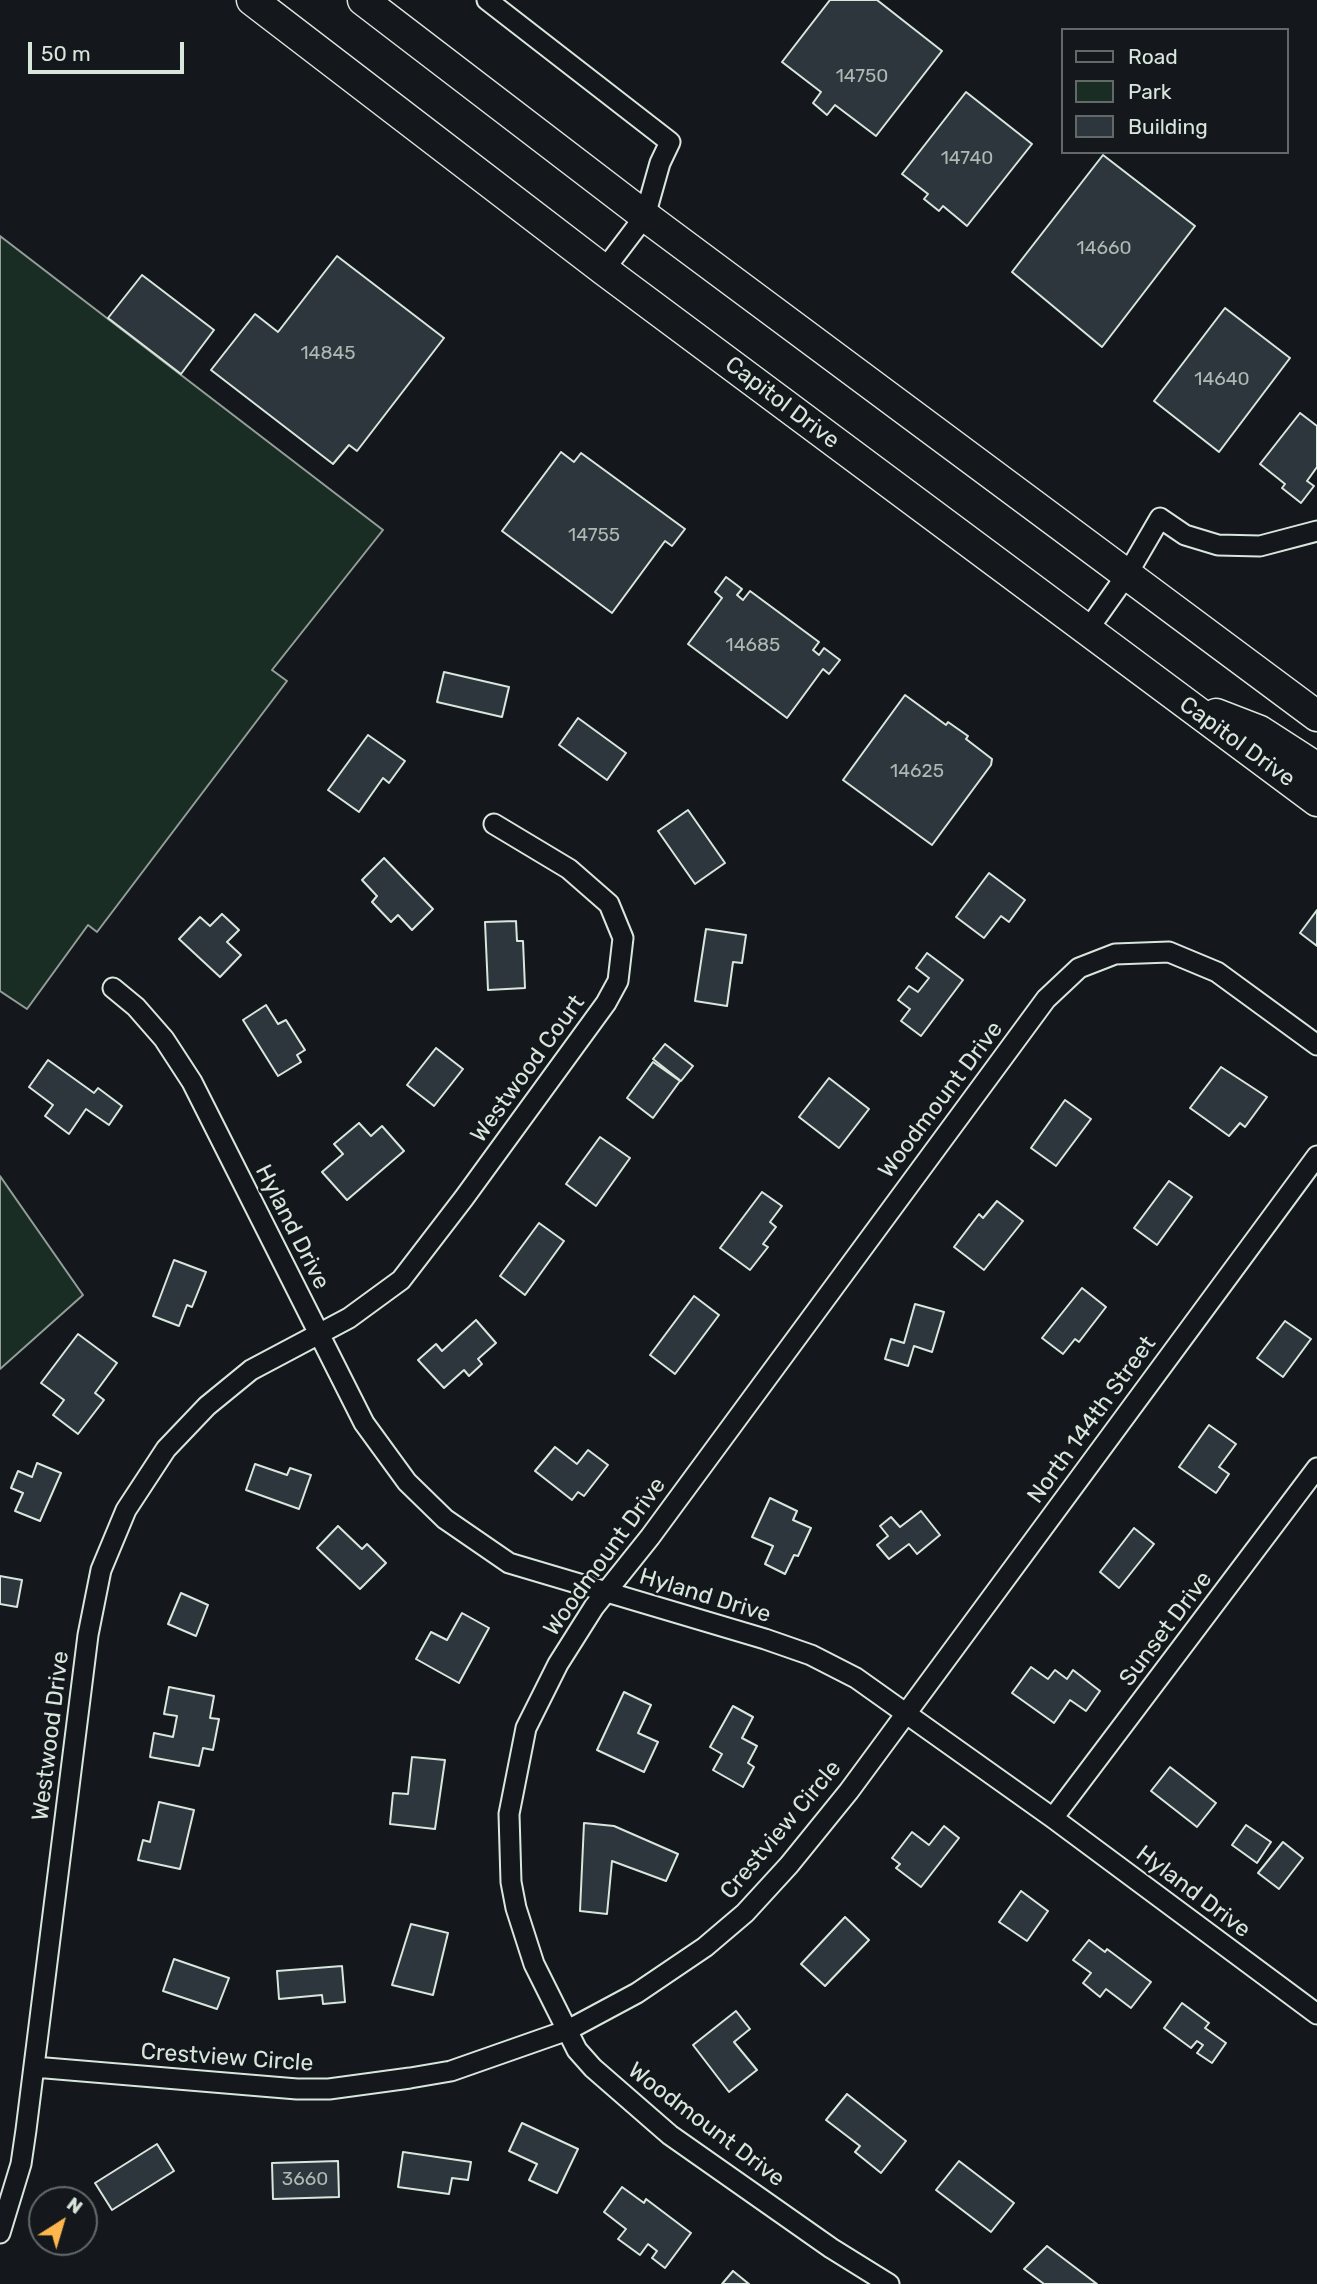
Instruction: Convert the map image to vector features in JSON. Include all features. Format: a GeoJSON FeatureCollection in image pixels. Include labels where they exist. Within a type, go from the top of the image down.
{"type":"FeatureCollection","features":[{"type":"Feature","properties":{"kind":"main road","name":"Capitol Drive"},"geometry":{"type":"LineString","coordinates":[[252,0],[604,270],[1317,801]]}},
{"type":"Feature","properties":{"kind":"main road"},"geometry":{"type":"LineString","coordinates":[[363,0],[645,216],[1317,716]]}},
{"type":"Feature","properties":{"kind":"main road"},"geometry":{"type":"LineString","coordinates":[[1185,704],[1260,731],[1317,768]]}},
{"type":"Feature","properties":{"kind":"street"},"geometry":{"type":"LineString","coordinates":[[487,0],[670,142],[660,163],[645,216],[604,270]]}},
{"type":"Feature","properties":{"kind":"street"},"geometry":{"type":"LineString","coordinates":[[1087,631],[1128,573],[1160,518],[1185,535],[1218,545],[1260,546],[1317,531]]}},
{"type":"Feature","properties":{"kind":"street","name":"Westwood Court"},"geometry":{"type":"LineString","coordinates":[[318,1333],[378,1299],[416,1263],[607,1003],[618,981],[623,938],[609,904],[569,869],[494,824]]}},
{"type":"Feature","properties":{"kind":"street","name":"Woodmount Drive"},"geometry":{"type":"LineString","coordinates":[[889,2284],[831,2248],[670,2135],[593,2068],[577,2050],[534,1964],[516,1908],[511,1882],[509,1814],[526,1728],[536,1704],[565,1653],[607,1592],[1046,999],[1079,968],[1108,956],[1169,952],[1217,972],[1317,1045]]}},
{"type":"Feature","properties":{"kind":"street","name":"Hyland Drive"},"geometry":{"type":"LineString","coordinates":[[113,988],[136,1007],[164,1039],[192,1083],[365,1423],[385,1453],[422,1497],[445,1519],[509,1563],[811,1655],[856,1678],[1053,1818],[1317,2014]]}},
{"type":"Feature","properties":{"kind":"street","name":"North 144th Street"},"geometry":{"type":"LineString","coordinates":[[907,1712],[1317,1156]]}},
{"type":"Feature","properties":{"kind":"street","name":"Westwood Drive"},"geometry":{"type":"LineString","coordinates":[[0,2233],[21,2164],[88,1635],[102,1570],[126,1510],[166,1450],[206,1406],[251,1370],[318,1333]]}},
{"type":"Feature","properties":{"kind":"street","name":"Sunset Drive"},"geometry":{"type":"LineString","coordinates":[[1053,1818],[1317,1468]]}},
{"type":"Feature","properties":{"kind":"street","name":"Crestview Circle"},"geometry":{"type":"LineString","coordinates":[[34,2067],[246,2087],[329,2089],[452,2070],[568,2030],[637,1993],[705,1947],[745,1913],[789,1865],[907,1712]]}},
{"type":"Feature","properties":{"kind":"green space"},"geometry":{"type":"Polygon","coordinates":[[[0,236],[383,530],[272,670],[287,681],[97,932],[88,925],[27,1009],[0,991],[0,236]]]}},
{"type":"Feature","properties":{"kind":"green space"},"geometry":{"type":"Polygon","coordinates":[[[0,1176],[83,1295],[0,1369],[0,1176]]]}},
{"type":"Feature","properties":{"kind":"building"},"geometry":{"type":"Polygon","coordinates":[[[830,0],[877,0],[942,51],[876,136],[835,105],[827,115],[813,103],[821,92],[782,62],[830,0]]]}},
{"type":"Feature","properties":{"kind":"building"},"geometry":{"type":"Polygon","coordinates":[[[966,92],[1032,144],[967,226],[943,206],[939,211],[924,199],[928,194],[902,174],[966,92]]]}},
{"type":"Feature","properties":{"kind":"building"},"geometry":{"type":"Polygon","coordinates":[[[1103,155],[1195,226],[1102,347],[1012,272],[1103,155]]]}},
{"type":"Feature","properties":{"kind":"building"},"geometry":{"type":"Polygon","coordinates":[[[337,256],[444,338],[357,451],[349,445],[333,464],[211,370],[255,314],[278,332],[337,256]]]}},
{"type":"Feature","properties":{"kind":"building"},"geometry":{"type":"Polygon","coordinates":[[[142,275],[214,330],[181,374],[108,318],[142,275]]]}},
{"type":"Feature","properties":{"kind":"building"},"geometry":{"type":"Polygon","coordinates":[[[1225,308],[1290,358],[1219,452],[1154,401],[1225,308]]]}},
{"type":"Feature","properties":{"kind":"building"},"geometry":{"type":"Polygon","coordinates":[[[1300,413],[1317,426],[1317,467],[1307,481],[1314,486],[1301,503],[1282,488],[1285,484],[1260,464],[1300,413]]]}},
{"type":"Feature","properties":{"kind":"building"},"geometry":{"type":"Polygon","coordinates":[[[561,452],[574,462],[581,453],[685,529],[672,546],[665,541],[612,613],[502,531],[561,452]]]}},
{"type":"Feature","properties":{"kind":"building"},"geometry":{"type":"Polygon","coordinates":[[[726,577],[742,589],[737,595],[743,600],[750,591],[819,642],[813,650],[819,655],[824,648],[840,660],[829,674],[823,669],[787,718],[688,644],[722,598],[715,592],[726,577]]]}},
{"type":"Feature","properties":{"kind":"building"},"geometry":{"type":"Polygon","coordinates":[[[444,672],[509,687],[502,717],[437,702],[444,672]]]}},
{"type":"Feature","properties":{"kind":"building"},"geometry":{"type":"Polygon","coordinates":[[[905,695],[946,725],[948,722],[968,736],[966,739],[992,759],[991,765],[932,845],[843,780],[905,695]]]}},
{"type":"Feature","properties":{"kind":"building"},"geometry":{"type":"Polygon","coordinates":[[[578,718],[626,753],[607,780],[559,745],[578,718]]]}},
{"type":"Feature","properties":{"kind":"building"},"geometry":{"type":"Polygon","coordinates":[[[368,735],[405,761],[389,783],[383,778],[359,812],[328,790],[368,735]]]}},
{"type":"Feature","properties":{"kind":"building"},"geometry":{"type":"Polygon","coordinates":[[[688,810],[725,863],[695,884],[658,831],[688,810]]]}},
{"type":"Feature","properties":{"kind":"building"},"geometry":{"type":"Polygon","coordinates":[[[384,858],[433,909],[412,930],[398,915],[391,922],[372,902],[377,896],[362,880],[384,858]]]}},
{"type":"Feature","properties":{"kind":"building"},"geometry":{"type":"Polygon","coordinates":[[[989,873],[1025,900],[1009,922],[1001,916],[984,938],[956,917],[989,873]]]}},
{"type":"Feature","properties":{"kind":"building"},"geometry":{"type":"Polygon","coordinates":[[[1317,910],[1317,946],[1300,933],[1317,910]]]}},
{"type":"Feature","properties":{"kind":"building"},"geometry":{"type":"Polygon","coordinates":[[[222,914],[239,930],[227,942],[241,955],[220,977],[179,939],[200,917],[210,926],[222,914]]]}},
{"type":"Feature","properties":{"kind":"building"},"geometry":{"type":"Polygon","coordinates":[[[516,921],[517,941],[523,941],[525,988],[488,990],[485,922],[516,921]]]}},
{"type":"Feature","properties":{"kind":"building"},"geometry":{"type":"Polygon","coordinates":[[[706,929],[746,935],[742,963],[733,962],[727,1006],[695,1001],[706,929]]]}},
{"type":"Feature","properties":{"kind":"building"},"geometry":{"type":"Polygon","coordinates":[[[927,953],[963,980],[921,1036],[901,1021],[910,1009],[898,1000],[909,986],[918,992],[929,978],[916,968],[927,953]]]}},
{"type":"Feature","properties":{"kind":"building"},"geometry":{"type":"Polygon","coordinates":[[[266,1005],[278,1024],[286,1020],[305,1050],[297,1055],[301,1062],[278,1076],[243,1020],[266,1005]]]}},
{"type":"Feature","properties":{"kind":"building"},"geometry":{"type":"Polygon","coordinates":[[[665,1044],[693,1066],[681,1081],[653,1059],[665,1044]]]}},
{"type":"Feature","properties":{"kind":"building"},"geometry":{"type":"Polygon","coordinates":[[[436,1048],[463,1069],[434,1106],[407,1085],[436,1048]]]}},
{"type":"Feature","properties":{"kind":"building"},"geometry":{"type":"Polygon","coordinates":[[[48,1060],[94,1093],[98,1088],[122,1106],[109,1125],[86,1109],[69,1134],[45,1116],[53,1105],[29,1087],[48,1060]]]}},
{"type":"Feature","properties":{"kind":"building"},"geometry":{"type":"Polygon","coordinates":[[[653,1062],[680,1081],[653,1118],[627,1098],[653,1062]]]}},
{"type":"Feature","properties":{"kind":"building"},"geometry":{"type":"Polygon","coordinates":[[[1221,1067],[1267,1097],[1245,1127],[1240,1123],[1229,1136],[1190,1108],[1221,1067]]]}},
{"type":"Feature","properties":{"kind":"building"},"geometry":{"type":"Polygon","coordinates":[[[829,1078],[869,1109],[839,1148],[799,1117],[829,1078]]]}},
{"type":"Feature","properties":{"kind":"building"},"geometry":{"type":"Polygon","coordinates":[[[1065,1100],[1091,1119],[1056,1166],[1031,1148],[1065,1100]]]}},
{"type":"Feature","properties":{"kind":"building"},"geometry":{"type":"Polygon","coordinates":[[[359,1123],[371,1136],[382,1126],[404,1151],[347,1200],[322,1172],[343,1154],[334,1144],[359,1123]]]}},
{"type":"Feature","properties":{"kind":"building"},"geometry":{"type":"Polygon","coordinates":[[[600,1137],[630,1158],[596,1206],[566,1184],[600,1137]]]}},
{"type":"Feature","properties":{"kind":"building"},"geometry":{"type":"Polygon","coordinates":[[[1169,1181],[1192,1197],[1157,1245],[1134,1228],[1169,1181]]]}},
{"type":"Feature","properties":{"kind":"building"},"geometry":{"type":"Polygon","coordinates":[[[762,1192],[782,1206],[770,1222],[776,1227],[763,1244],[768,1247],[750,1270],[720,1248],[762,1192]]]}},
{"type":"Feature","properties":{"kind":"building"},"geometry":{"type":"Polygon","coordinates":[[[997,1201],[1023,1221],[984,1270],[954,1247],[979,1214],[983,1218],[997,1201]]]}},
{"type":"Feature","properties":{"kind":"building"},"geometry":{"type":"Polygon","coordinates":[[[539,1223],[564,1241],[525,1295],[500,1276],[539,1223]]]}},
{"type":"Feature","properties":{"kind":"building"},"geometry":{"type":"Polygon","coordinates":[[[174,1260],[206,1272],[192,1307],[187,1305],[179,1326],[153,1316],[174,1260]]]}},
{"type":"Feature","properties":{"kind":"building"},"geometry":{"type":"Polygon","coordinates":[[[1082,1288],[1106,1307],[1079,1342],[1075,1339],[1063,1354],[1042,1338],[1082,1288]]]}},
{"type":"Feature","properties":{"kind":"building"},"geometry":{"type":"Polygon","coordinates":[[[694,1296],[719,1315],[675,1374],[650,1355],[694,1296]]]}},
{"type":"Feature","properties":{"kind":"building"},"geometry":{"type":"Polygon","coordinates":[[[915,1304],[944,1312],[932,1352],[914,1346],[908,1366],[885,1359],[891,1339],[904,1343],[915,1304]]]}},
{"type":"Feature","properties":{"kind":"building"},"geometry":{"type":"Polygon","coordinates":[[[476,1320],[496,1343],[478,1359],[482,1364],[469,1376],[464,1370],[444,1388],[418,1360],[436,1344],[442,1351],[476,1320]]]}},
{"type":"Feature","properties":{"kind":"building"},"geometry":{"type":"Polygon","coordinates":[[[1285,1321],[1311,1339],[1283,1377],[1257,1358],[1285,1321]]]}},
{"type":"Feature","properties":{"kind":"building"},"geometry":{"type":"Polygon","coordinates":[[[78,1334],[117,1363],[95,1393],[104,1400],[78,1434],[53,1415],[64,1400],[41,1383],[78,1334]]]}},
{"type":"Feature","properties":{"kind":"building"},"geometry":{"type":"Polygon","coordinates":[[[1209,1425],[1236,1444],[1219,1467],[1229,1474],[1216,1493],[1179,1467],[1209,1425]]]}},
{"type":"Feature","properties":{"kind":"building"},"geometry":{"type":"Polygon","coordinates":[[[555,1447],[577,1464],[588,1450],[608,1465],[584,1496],[578,1492],[572,1500],[535,1471],[555,1447]]]}},
{"type":"Feature","properties":{"kind":"building"},"geometry":{"type":"Polygon","coordinates":[[[37,1463],[61,1473],[40,1521],[15,1511],[23,1493],[11,1488],[18,1471],[32,1477],[37,1463]]]}},
{"type":"Feature","properties":{"kind":"building"},"geometry":{"type":"Polygon","coordinates":[[[255,1464],[287,1475],[290,1468],[311,1475],[299,1509],[246,1490],[255,1464]]]}},
{"type":"Feature","properties":{"kind":"building"},"geometry":{"type":"Polygon","coordinates":[[[770,1498],[797,1511],[793,1520],[811,1528],[798,1556],[794,1555],[785,1574],[765,1564],[773,1546],[752,1537],[770,1498]]]}},
{"type":"Feature","properties":{"kind":"building"},"geometry":{"type":"Polygon","coordinates":[[[921,1511],[940,1535],[917,1554],[909,1544],[889,1559],[877,1545],[888,1536],[880,1526],[891,1517],[900,1527],[921,1511]]]}},
{"type":"Feature","properties":{"kind":"building"},"geometry":{"type":"Polygon","coordinates":[[[338,1526],[362,1549],[367,1544],[386,1563],[360,1589],[317,1548],[338,1526]]]}},
{"type":"Feature","properties":{"kind":"building"},"geometry":{"type":"Polygon","coordinates":[[[1134,1528],[1154,1544],[1119,1588],[1100,1572],[1134,1528]]]}},
{"type":"Feature","properties":{"kind":"building"},"geometry":{"type":"Polygon","coordinates":[[[0,1576],[22,1580],[17,1607],[0,1604],[0,1576]]]}},
{"type":"Feature","properties":{"kind":"building"},"geometry":{"type":"Polygon","coordinates":[[[181,1593],[208,1605],[196,1636],[168,1624],[181,1593]]]}},
{"type":"Feature","properties":{"kind":"building"},"geometry":{"type":"Polygon","coordinates":[[[462,1613],[489,1628],[459,1683],[416,1659],[431,1632],[447,1640],[462,1613]]]}},
{"type":"Feature","properties":{"kind":"building"},"geometry":{"type":"Polygon","coordinates":[[[1031,1667],[1048,1679],[1055,1670],[1067,1679],[1073,1670],[1100,1691],[1086,1711],[1070,1700],[1054,1723],[1012,1693],[1031,1667]]]}},
{"type":"Feature","properties":{"kind":"building"},"geometry":{"type":"Polygon","coordinates":[[[169,1687],[214,1696],[210,1718],[219,1719],[213,1750],[203,1748],[199,1766],[150,1757],[154,1733],[173,1737],[177,1716],[164,1714],[169,1687]]]}},
{"type":"Feature","properties":{"kind":"building"},"geometry":{"type":"Polygon","coordinates":[[[624,1692],[651,1705],[638,1733],[658,1742],[644,1772],[597,1750],[624,1692]]]}},
{"type":"Feature","properties":{"kind":"building"},"geometry":{"type":"Polygon","coordinates":[[[733,1706],[753,1717],[742,1738],[757,1746],[748,1763],[754,1767],[743,1787],[713,1770],[722,1754],[710,1747],[733,1706]]]}},
{"type":"Feature","properties":{"kind":"building"},"geometry":{"type":"Polygon","coordinates":[[[412,1757],[445,1760],[435,1829],[390,1824],[393,1793],[408,1794],[412,1757]]]}},
{"type":"Feature","properties":{"kind":"building"},"geometry":{"type":"Polygon","coordinates":[[[1170,1767],[1216,1803],[1197,1827],[1151,1791],[1170,1767]]]}},
{"type":"Feature","properties":{"kind":"building"},"geometry":{"type":"Polygon","coordinates":[[[159,1802],[194,1810],[180,1869],[138,1860],[143,1840],[150,1842],[159,1802]]]}},
{"type":"Feature","properties":{"kind":"building"},"geometry":{"type":"Polygon","coordinates":[[[584,1823],[614,1826],[678,1854],[666,1881],[612,1861],[607,1914],[580,1911],[584,1823]]]}},
{"type":"Feature","properties":{"kind":"building"},"geometry":{"type":"Polygon","coordinates":[[[1246,1825],[1271,1842],[1257,1863],[1232,1845],[1246,1825]]]}},
{"type":"Feature","properties":{"kind":"building"},"geometry":{"type":"Polygon","coordinates":[[[944,1826],[959,1838],[921,1887],[896,1868],[900,1864],[892,1858],[912,1832],[929,1845],[944,1826]]]}},
{"type":"Feature","properties":{"kind":"building"},"geometry":{"type":"Polygon","coordinates":[[[1283,1842],[1303,1858],[1279,1889],[1258,1873],[1283,1842]]]}},
{"type":"Feature","properties":{"kind":"building"},"geometry":{"type":"Polygon","coordinates":[[[1021,1891],[1048,1911],[1027,1941],[999,1922],[1021,1891]]]}},
{"type":"Feature","properties":{"kind":"building"},"geometry":{"type":"Polygon","coordinates":[[[845,1917],[869,1940],[825,1986],[801,1964],[845,1917]]]}},
{"type":"Feature","properties":{"kind":"building"},"geometry":{"type":"Polygon","coordinates":[[[411,1924],[448,1933],[433,1995],[392,1985],[411,1924]]]}},
{"type":"Feature","properties":{"kind":"building"},"geometry":{"type":"Polygon","coordinates":[[[1089,1940],[1105,1952],[1107,1949],[1151,1982],[1131,2008],[1106,1989],[1100,1997],[1083,1983],[1091,1973],[1073,1960],[1089,1940]]]}},
{"type":"Feature","properties":{"kind":"building"},"geometry":{"type":"Polygon","coordinates":[[[174,1959],[229,1978],[217,2009],[163,1991],[174,1959]]]}},
{"type":"Feature","properties":{"kind":"building"},"geometry":{"type":"Polygon","coordinates":[[[342,1966],[345,2002],[323,2004],[322,1995],[279,1999],[277,1971],[342,1966]]]}},
{"type":"Feature","properties":{"kind":"building"},"geometry":{"type":"Polygon","coordinates":[[[1182,2003],[1209,2023],[1205,2028],[1226,2043],[1212,2063],[1197,2053],[1203,2045],[1197,2041],[1191,2048],[1164,2028],[1182,2003]]]}},
{"type":"Feature","properties":{"kind":"building"},"geometry":{"type":"Polygon","coordinates":[[[736,2011],[750,2029],[734,2042],[757,2070],[729,2092],[693,2045],[736,2011]]]}},
{"type":"Feature","properties":{"kind":"building"},"geometry":{"type":"Polygon","coordinates":[[[847,2094],[906,2141],[881,2173],[855,2152],[860,2146],[826,2120],[847,2094]]]}},
{"type":"Feature","properties":{"kind":"building"},"geometry":{"type":"Polygon","coordinates":[[[522,2123],[578,2149],[557,2193],[529,2180],[537,2164],[509,2151],[522,2123]]]}},
{"type":"Feature","properties":{"kind":"building"},"geometry":{"type":"Polygon","coordinates":[[[157,2144],[174,2171],[112,2210],[95,2183],[157,2144]]]}},
{"type":"Feature","properties":{"kind":"building"},"geometry":{"type":"Polygon","coordinates":[[[403,2152],[471,2162],[468,2180],[452,2178],[449,2194],[398,2187],[403,2152]]]}},
{"type":"Feature","properties":{"kind":"building"},"geometry":{"type":"Polygon","coordinates":[[[338,2161],[339,2197],[273,2199],[272,2163],[338,2161]]]}},
{"type":"Feature","properties":{"kind":"building"},"geometry":{"type":"Polygon","coordinates":[[[959,2161],[1014,2203],[991,2232],[936,2190],[959,2161]]]}},
{"type":"Feature","properties":{"kind":"building"},"geometry":{"type":"Polygon","coordinates":[[[622,2187],[644,2203],[646,2199],[691,2233],[665,2268],[652,2258],[657,2251],[648,2244],[640,2255],[618,2239],[626,2229],[604,2212],[622,2187]]]}},
{"type":"Feature","properties":{"kind":"building"},"geometry":{"type":"Polygon","coordinates":[[[1047,2246],[1097,2284],[1044,2284],[1024,2269],[1047,2246]]]}},
{"type":"Feature","properties":{"kind":"building"},"geometry":{"type":"Polygon","coordinates":[[[733,2271],[749,2284],[722,2284],[733,2271]]]}}]}
